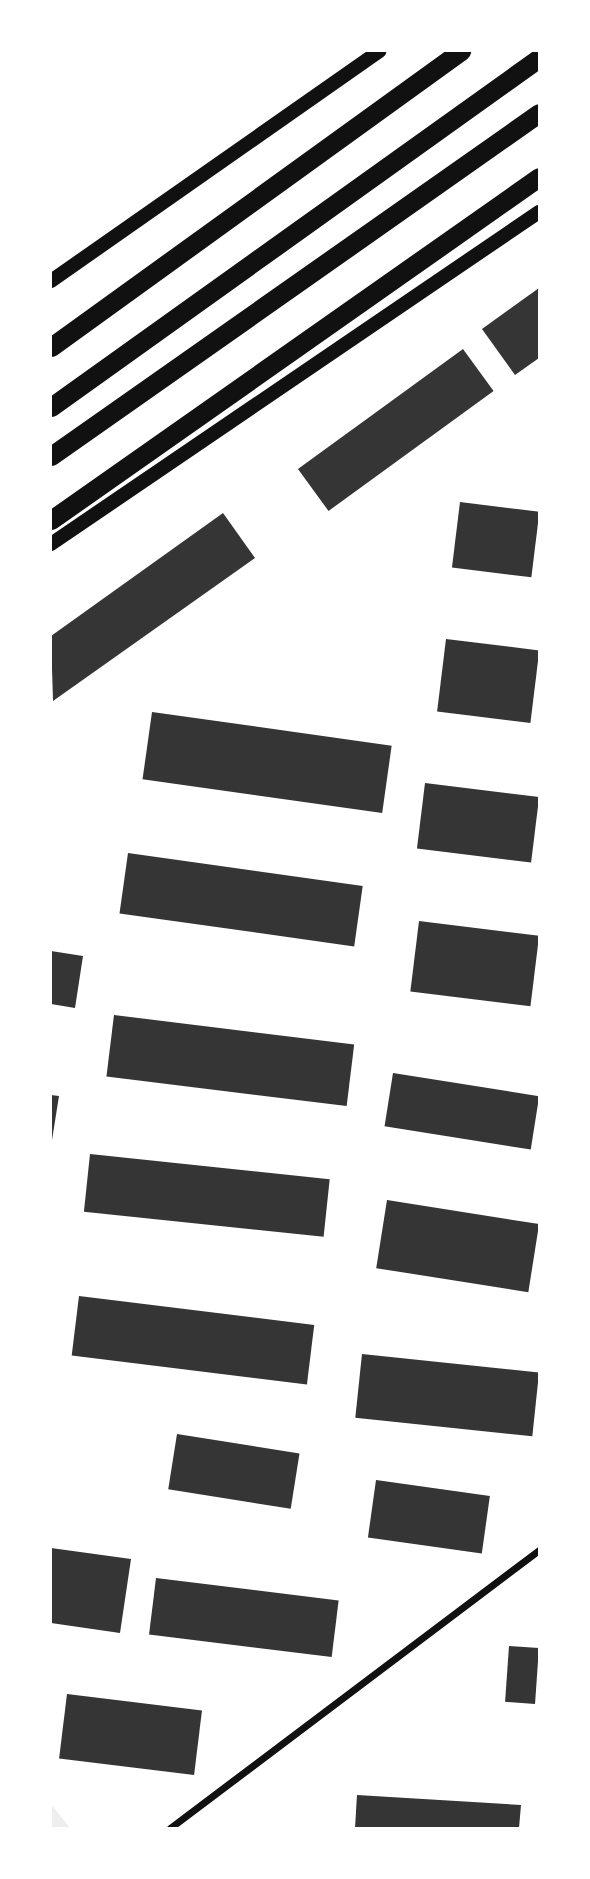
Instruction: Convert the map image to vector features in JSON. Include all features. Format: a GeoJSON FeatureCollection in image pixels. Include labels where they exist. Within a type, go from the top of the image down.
{"type":"FeatureCollection","features":[{"type":"Feature","properties":{"kind":"highway"},"geometry":{"type":"LineString","coordinates":[[51,347],[461,51]]}},
{"type":"Feature","properties":{"kind":"highway"},"geometry":{"type":"LineString","coordinates":[[51,407],[539,58]]}},
{"type":"Feature","properties":{"kind":"highway"},"geometry":{"type":"LineString","coordinates":[[51,456],[539,113]]}},
{"type":"Feature","properties":{"kind":"highway"},"geometry":{"type":"LineString","coordinates":[[51,520],[539,177]]}},
{"type":"Feature","properties":{"kind":"main road"},"geometry":{"type":"LineString","coordinates":[[51,281],[380,51]]}},
{"type":"Feature","properties":{"kind":"main road"},"geometry":{"type":"LineString","coordinates":[[51,544],[539,212]]}},
{"type":"Feature","properties":{"kind":"street"},"geometry":{"type":"LineString","coordinates":[[170,1828],[539,1550]]}},
{"type":"Feature","properties":{"kind":"shaded area"},"geometry":{"type":"Polygon","coordinates":[[[51,1804],[70,1828],[51,1828],[51,1804]]]}},
{"type":"Feature","properties":{"kind":"building"},"geometry":{"type":"Polygon","coordinates":[[[539,288],[539,358],[515,375],[482,329],[539,288]]]}},
{"type":"Feature","properties":{"kind":"building"},"geometry":{"type":"Polygon","coordinates":[[[463,349],[494,391],[329,511],[298,469],[463,349]]]}},
{"type":"Feature","properties":{"kind":"building"},"geometry":{"type":"Polygon","coordinates":[[[460,502],[539,512],[531,577],[452,568],[460,502]]]}},
{"type":"Feature","properties":{"kind":"building"},"geometry":{"type":"Polygon","coordinates":[[[223,513],[255,558],[53,701],[51,636],[223,513]]]}},
{"type":"Feature","properties":{"kind":"building"},"geometry":{"type":"Polygon","coordinates":[[[446,639],[539,650],[530,723],[437,711],[446,639]]]}},
{"type":"Feature","properties":{"kind":"building"},"geometry":{"type":"Polygon","coordinates":[[[152,712],[392,746],[382,813],[143,779],[152,712]]]}},
{"type":"Feature","properties":{"kind":"building"},"geometry":{"type":"Polygon","coordinates":[[[425,783],[539,797],[531,863],[417,849],[425,783]]]}},
{"type":"Feature","properties":{"kind":"building"},"geometry":{"type":"Polygon","coordinates":[[[128,853],[363,886],[354,946],[120,913],[128,853]]]}},
{"type":"Feature","properties":{"kind":"building"},"geometry":{"type":"Polygon","coordinates":[[[419,921],[539,936],[530,1006],[410,991],[419,921]]]}},
{"type":"Feature","properties":{"kind":"building"},"geometry":{"type":"Polygon","coordinates":[[[51,951],[83,956],[75,1008],[51,1004],[51,951]]]}},
{"type":"Feature","properties":{"kind":"building"},"geometry":{"type":"Polygon","coordinates":[[[114,1015],[354,1044],[347,1106],[106,1077],[114,1015]]]}},
{"type":"Feature","properties":{"kind":"building"},"geometry":{"type":"Polygon","coordinates":[[[393,1073],[539,1096],[531,1149],[385,1126],[393,1073]]]}},
{"type":"Feature","properties":{"kind":"building"},"geometry":{"type":"Polygon","coordinates":[[[51,1095],[59,1096],[52,1140],[51,1140],[51,1095]]]}},
{"type":"Feature","properties":{"kind":"building"},"geometry":{"type":"Polygon","coordinates":[[[90,1154],[330,1179],[324,1237],[84,1212],[90,1154]]]}},
{"type":"Feature","properties":{"kind":"building"},"geometry":{"type":"Polygon","coordinates":[[[387,1200],[539,1224],[528,1292],[376,1268],[387,1200]]]}},
{"type":"Feature","properties":{"kind":"building"},"geometry":{"type":"Polygon","coordinates":[[[79,1296],[314,1325],[307,1384],[72,1356],[79,1296]]]}},
{"type":"Feature","properties":{"kind":"building"},"geometry":{"type":"Polygon","coordinates":[[[362,1354],[539,1373],[532,1436],[355,1418],[362,1354]]]}},
{"type":"Feature","properties":{"kind":"building"},"geometry":{"type":"Polygon","coordinates":[[[177,1434],[299,1453],[291,1509],[168,1489],[177,1434]]]}},
{"type":"Feature","properties":{"kind":"building"},"geometry":{"type":"Polygon","coordinates":[[[376,1480],[490,1496],[482,1553],[368,1537],[376,1480]]]}},
{"type":"Feature","properties":{"kind":"building"},"geometry":{"type":"Polygon","coordinates":[[[51,1548],[131,1559],[120,1633],[51,1623],[51,1548]]]}},
{"type":"Feature","properties":{"kind":"building"},"geometry":{"type":"Polygon","coordinates":[[[156,1578],[339,1600],[332,1657],[149,1635],[156,1578]]]}},
{"type":"Feature","properties":{"kind":"building"},"geometry":{"type":"Polygon","coordinates":[[[509,1646],[539,1648],[535,1704],[505,1702],[509,1646]]]}},
{"type":"Feature","properties":{"kind":"building"},"geometry":{"type":"Polygon","coordinates":[[[67,1694],[202,1711],[194,1775],[59,1759],[67,1694]]]}},
{"type":"Feature","properties":{"kind":"building"},"geometry":{"type":"Polygon","coordinates":[[[357,1795],[521,1805],[519,1828],[355,1828],[357,1795]]]}}]}
